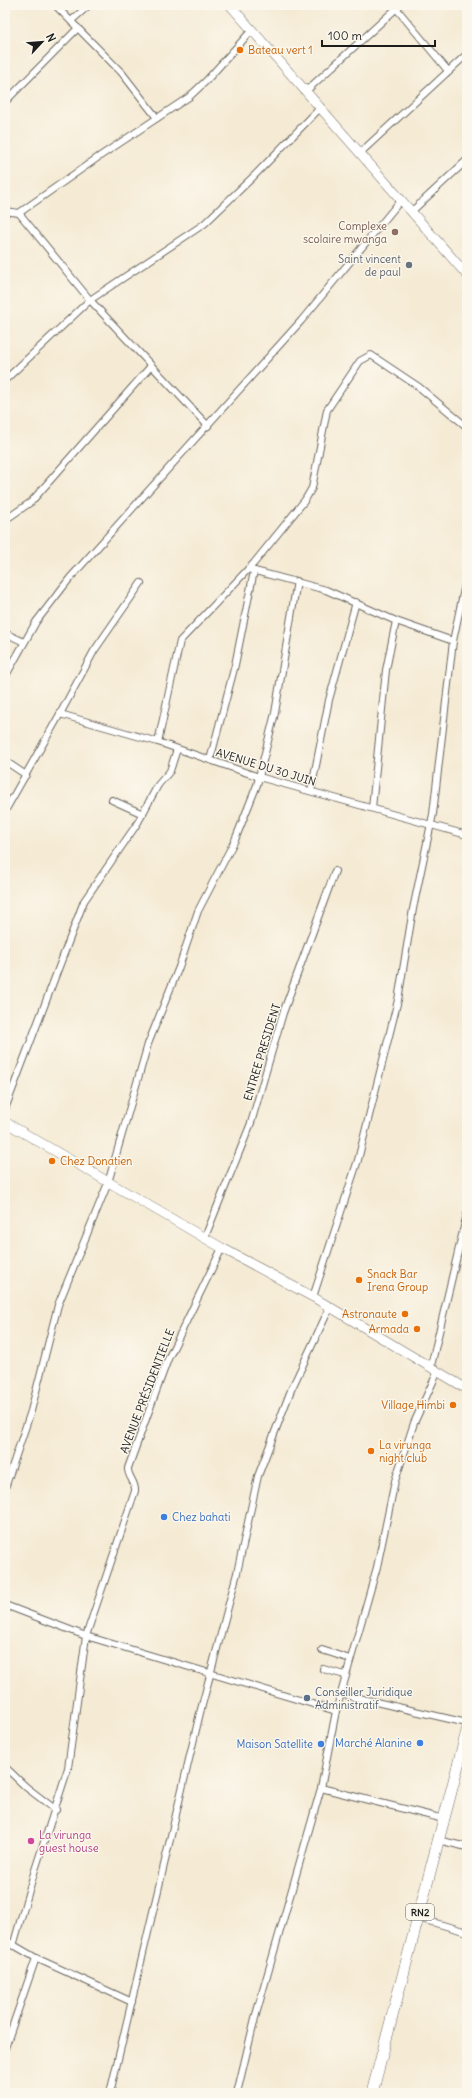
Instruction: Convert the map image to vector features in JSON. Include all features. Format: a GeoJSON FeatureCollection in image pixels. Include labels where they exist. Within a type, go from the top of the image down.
{"type":"FeatureCollection","features":[{"type":"Feature","properties":{"kind":"highway","name":"RN2"},"geometry":{"type":"LineString","coordinates":[[373,2093],[438,1840],[467,1734]]}},
{"type":"Feature","properties":{"kind":"street"},"geometry":{"type":"LineString","coordinates":[[55,5],[122,73],[157,118]]}},
{"type":"Feature","properties":{"kind":"street"},"geometry":{"type":"LineString","coordinates":[[71,21],[89,5]]}},
{"type":"Feature","properties":{"kind":"street"},"geometry":{"type":"LineString","coordinates":[[230,5],[306,90],[411,212],[466,270]]}},
{"type":"Feature","properties":{"kind":"street"},"geometry":{"type":"LineString","coordinates":[[306,90],[398,7],[449,72]]}},
{"type":"Feature","properties":{"kind":"street"},"geometry":{"type":"LineString","coordinates":[[5,102],[78,28]]}},
{"type":"Feature","properties":{"kind":"street"},"geometry":{"type":"LineString","coordinates":[[5,211],[20,213],[157,118],[189,98],[252,30]]}},
{"type":"Feature","properties":{"kind":"street"},"geometry":{"type":"LineString","coordinates":[[360,153],[467,54]]}},
{"type":"Feature","properties":{"kind":"street"},"geometry":{"type":"LineString","coordinates":[[5,380],[90,300],[204,224],[253,177],[320,107]]}},
{"type":"Feature","properties":{"kind":"street"},"geometry":{"type":"LineString","coordinates":[[411,212],[467,160]]}},
{"type":"Feature","properties":{"kind":"street"},"geometry":{"type":"LineString","coordinates":[[5,677],[36,622],[70,578],[301,321],[401,200]]}},
{"type":"Feature","properties":{"kind":"street"},"geometry":{"type":"LineString","coordinates":[[20,213],[90,300],[208,426]]}},
{"type":"Feature","properties":{"kind":"street"},"geometry":{"type":"LineString","coordinates":[[158,742],[180,641],[251,570],[309,494],[327,410],[360,361],[371,355],[419,387],[467,427]]}},
{"type":"Feature","properties":{"kind":"street"},"geometry":{"type":"LineString","coordinates":[[5,520],[31,502],[151,366]]}},
{"type":"Feature","properties":{"kind":"street"},"geometry":{"type":"LineString","coordinates":[[251,570],[298,581],[326,590],[396,621],[453,641]]}},
{"type":"Feature","properties":{"kind":"street"},"geometry":{"type":"LineString","coordinates":[[210,760],[235,665],[251,570]]}},
{"type":"Feature","properties":{"kind":"street"},"geometry":{"type":"LineString","coordinates":[[313,1297],[358,1160],[398,1000],[413,908],[431,825],[453,641],[467,575]]}},
{"type":"Feature","properties":{"kind":"street"},"geometry":{"type":"LineString","coordinates":[[5,1488],[31,1410],[58,1305],[108,1183],[148,1044],[161,1008],[179,967],[198,911],[235,840],[253,798],[276,713],[298,581]]}},
{"type":"Feature","properties":{"kind":"street"},"geometry":{"type":"LineString","coordinates":[[5,811],[99,641],[141,583]]}},
{"type":"Feature","properties":{"kind":"street"},"geometry":{"type":"LineString","coordinates":[[311,791],[330,700],[356,602]]}},
{"type":"Feature","properties":{"kind":"street"},"geometry":{"type":"LineString","coordinates":[[372,808],[386,670],[396,621]]}},
{"type":"Feature","properties":{"kind":"street"},"geometry":{"type":"LineString","coordinates":[[5,633],[24,642]]}},
{"type":"Feature","properties":{"kind":"street","name":"AVENUE DU 30 JUIN"},"geometry":{"type":"LineString","coordinates":[[60,714],[158,742],[259,777],[467,834]]}},
{"type":"Feature","properties":{"kind":"street"},"geometry":{"type":"LineString","coordinates":[[5,1109],[84,901],[143,814],[158,785],[170,771],[177,749]]}},
{"type":"Feature","properties":{"kind":"street"},"geometry":{"type":"LineString","coordinates":[[5,761],[26,775]]}},
{"type":"Feature","properties":{"kind":"street"},"geometry":{"type":"LineString","coordinates":[[112,800],[143,814]]}},
{"type":"Feature","properties":{"kind":"street","name":"ENTREE PRESIDENT"},"geometry":{"type":"LineString","coordinates":[[205,1237],[251,1123],[283,1013],[335,871]]}},
{"type":"Feature","properties":{"kind":"street"},"geometry":{"type":"LineString","coordinates":[[5,1122],[222,1248],[313,1297],[467,1389]]}},
{"type":"Feature","properties":{"kind":"street"},"geometry":{"type":"LineString","coordinates":[[237,2093],[255,2018],[321,1788],[336,1711],[377,1567],[395,1481],[434,1369],[467,1214]]}},
{"type":"Feature","properties":{"kind":"street","name":"AVENUE PRÉSIDENTIELLE"},"geometry":{"type":"LineString","coordinates":[[13,1946],[34,1873],[56,1810],[68,1768],[86,1636],[135,1491],[135,1485],[127,1470],[168,1359],[222,1248]]}},
{"type":"Feature","properties":{"kind":"street"},"geometry":{"type":"LineString","coordinates":[[110,2093],[211,1673],[237,1573],[252,1494],[261,1464],[291,1390],[330,1307]]}},
{"type":"Feature","properties":{"kind":"street"},"geometry":{"type":"LineString","coordinates":[[5,1605],[86,1636],[336,1711]]}},
{"type":"Feature","properties":{"kind":"street"},"geometry":{"type":"LineString","coordinates":[[322,1650],[350,1659]]}},
{"type":"Feature","properties":{"kind":"street"},"geometry":{"type":"LineString","coordinates":[[323,1669],[346,1676]]}},
{"type":"Feature","properties":{"kind":"street"},"geometry":{"type":"LineString","coordinates":[[341,1694],[467,1722]]}},
{"type":"Feature","properties":{"kind":"street"},"geometry":{"type":"LineString","coordinates":[[5,1767],[26,1787],[56,1810]]}},
{"type":"Feature","properties":{"kind":"street"},"geometry":{"type":"LineString","coordinates":[[321,1788],[444,1819]]}},
{"type":"Feature","properties":{"kind":"street"},"geometry":{"type":"LineString","coordinates":[[438,1840],[467,1848]]}},
{"type":"Feature","properties":{"kind":"street"},"geometry":{"type":"LineString","coordinates":[[418,1918],[467,1932]]}},
{"type":"Feature","properties":{"kind":"street"},"geometry":{"type":"LineString","coordinates":[[5,1940],[36,1958],[132,2002]]}},
{"type":"Feature","properties":{"kind":"street"},"geometry":{"type":"LineString","coordinates":[[5,2048],[36,1958]]}},
{"type":"Feature","properties":{"kind":"place","name":"Bateau vert 1"},"geometry":{"type":"Point","coordinates":[240,50]}},
{"type":"Feature","properties":{"kind":"place","name":"Complexe scolaire mwanga"},"geometry":{"type":"Point","coordinates":[395,232]}},
{"type":"Feature","properties":{"kind":"place","name":"Saint vincent de paul"},"geometry":{"type":"Point","coordinates":[409,265]}},
{"type":"Feature","properties":{"kind":"place","name":"Chez Donatien"},"geometry":{"type":"Point","coordinates":[52,1161]}},
{"type":"Feature","properties":{"kind":"place","name":"Snack Bar Irena Group"},"geometry":{"type":"Point","coordinates":[359,1280]}},
{"type":"Feature","properties":{"kind":"place","name":"Astronaute"},"geometry":{"type":"Point","coordinates":[405,1314]}},
{"type":"Feature","properties":{"kind":"place","name":"Armada"},"geometry":{"type":"Point","coordinates":[417,1329]}},
{"type":"Feature","properties":{"kind":"place","name":"Village Himbi"},"geometry":{"type":"Point","coordinates":[453,1405]}},
{"type":"Feature","properties":{"kind":"place","name":"La virunga night club"},"geometry":{"type":"Point","coordinates":[371,1451]}},
{"type":"Feature","properties":{"kind":"place","name":"Chez bahati"},"geometry":{"type":"Point","coordinates":[164,1517]}},
{"type":"Feature","properties":{"kind":"place","name":"Conseiller Juridique Administratif"},"geometry":{"type":"Point","coordinates":[307,1698]}},
{"type":"Feature","properties":{"kind":"place","name":"Marché Alanine"},"geometry":{"type":"Point","coordinates":[420,1743]}},
{"type":"Feature","properties":{"kind":"place","name":"Maison Satellite"},"geometry":{"type":"Point","coordinates":[321,1744]}},
{"type":"Feature","properties":{"kind":"place","name":"La virunga guest house"},"geometry":{"type":"Point","coordinates":[31,1841]}}]}
